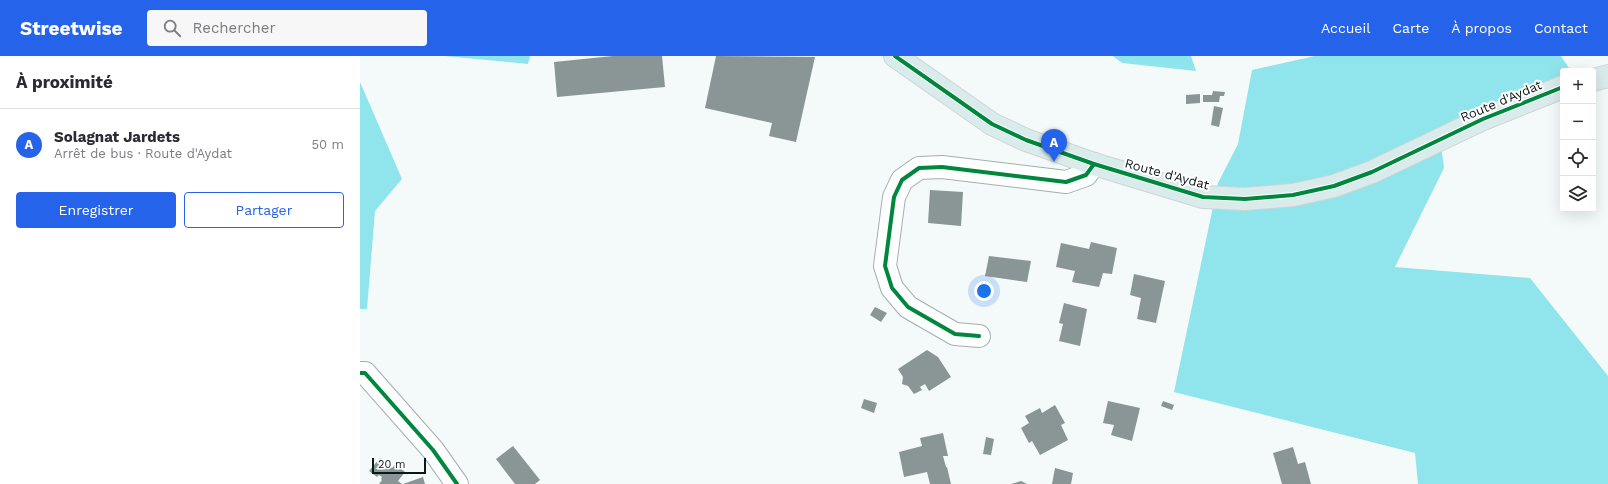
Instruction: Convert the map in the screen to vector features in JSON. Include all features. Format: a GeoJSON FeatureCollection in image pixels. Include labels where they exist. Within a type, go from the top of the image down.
{"type":"FeatureCollection","features":[{"type":"Feature","properties":{"kind":"main road","name":"Route d'Aydat"},"geometry":{"type":"LineString","coordinates":[[895,56],[992,124],[1033,143],[1094,164],[1203,197],[1245,199],[1293,196],[1334,186],[1372,172],[1483,119],[1549,91],[1560,88]]}},
{"type":"Feature","properties":{"kind":"main road"},"geometry":{"type":"LineString","coordinates":[[1596,79],[1608,76]]}},
{"type":"Feature","properties":{"kind":"street"},"geometry":{"type":"LineString","coordinates":[[979,336],[954,334],[908,307],[892,288],[885,266],[894,197],[902,180],[919,168],[942,167],[1066,182],[1086,175],[1094,164]]}},
{"type":"Feature","properties":{"kind":"street"},"geometry":{"type":"LineString","coordinates":[[360,373],[364,373],[433,450],[457,484]]}},
{"type":"Feature","properties":{"kind":"shaded area"},"geometry":{"type":"Polygon","coordinates":[[[445,56],[530,56],[528,64],[445,56]]]}},
{"type":"Feature","properties":{"kind":"shaded area"},"geometry":{"type":"Polygon","coordinates":[[[1113,56],[1191,56],[1196,71],[1122,63],[1113,56]]]}},
{"type":"Feature","properties":{"kind":"shaded area"},"geometry":{"type":"Polygon","coordinates":[[[1315,56],[1561,56],[1569,68],[1560,68],[1560,77],[1439,130],[1444,168],[1395,267],[1530,278],[1608,376],[1608,484],[1418,484],[1415,453],[1174,392],[1218,183],[1238,144],[1252,70],[1315,56]]]}},
{"type":"Feature","properties":{"kind":"shaded area"},"geometry":{"type":"Polygon","coordinates":[[[360,82],[402,179],[375,211],[367,309],[360,309],[360,82]]]}},
{"type":"Feature","properties":{"kind":"building"},"geometry":{"type":"Polygon","coordinates":[[[613,56],[662,56],[665,87],[557,97],[554,62],[613,56]]]}},
{"type":"Feature","properties":{"kind":"building"},"geometry":{"type":"Polygon","coordinates":[[[716,56],[815,57],[796,142],[769,136],[772,123],[705,108],[716,56]]]}},
{"type":"Feature","properties":{"kind":"building"},"geometry":{"type":"Polygon","coordinates":[[[1213,91],[1225,92],[1224,96],[1220,96],[1219,102],[1203,102],[1203,95],[1212,95],[1213,91]]]}},
{"type":"Feature","properties":{"kind":"building"},"geometry":{"type":"Polygon","coordinates":[[[1200,94],[1200,103],[1186,104],[1186,95],[1200,94]]]}},
{"type":"Feature","properties":{"kind":"building"},"geometry":{"type":"Polygon","coordinates":[[[1214,106],[1223,108],[1219,127],[1211,125],[1214,106]]]}},
{"type":"Feature","properties":{"kind":"building"},"geometry":{"type":"Polygon","coordinates":[[[930,190],[963,192],[961,226],[928,223],[930,190]]]}},
{"type":"Feature","properties":{"kind":"building"},"geometry":{"type":"Polygon","coordinates":[[[1091,242],[1117,248],[1112,274],[1103,273],[1099,287],[1072,282],[1075,271],[1056,267],[1061,243],[1089,249],[1091,242]]]}},
{"type":"Feature","properties":{"kind":"building"},"geometry":{"type":"Polygon","coordinates":[[[989,256],[1031,261],[1027,282],[985,276],[989,256]]]}},
{"type":"Feature","properties":{"kind":"building"},"geometry":{"type":"Polygon","coordinates":[[[1134,274],[1165,281],[1156,323],[1137,319],[1141,298],[1130,295],[1134,274]]]}},
{"type":"Feature","properties":{"kind":"building"},"geometry":{"type":"Polygon","coordinates":[[[1064,303],[1087,309],[1080,346],[1059,341],[1063,324],[1059,323],[1064,303]]]}},
{"type":"Feature","properties":{"kind":"building"},"geometry":{"type":"Polygon","coordinates":[[[875,307],[887,313],[881,322],[870,315],[875,307]]]}},
{"type":"Feature","properties":{"kind":"building"},"geometry":{"type":"Polygon","coordinates":[[[927,350],[938,357],[951,377],[929,391],[925,384],[920,387],[922,390],[914,394],[908,386],[902,384],[903,377],[898,369],[927,350]]]}},
{"type":"Feature","properties":{"kind":"building"},"geometry":{"type":"Polygon","coordinates":[[[864,399],[877,403],[874,413],[861,408],[864,399]]]}},
{"type":"Feature","properties":{"kind":"building"},"geometry":{"type":"Polygon","coordinates":[[[1108,401],[1140,408],[1132,441],[1111,435],[1114,425],[1103,423],[1108,401]]]}},
{"type":"Feature","properties":{"kind":"building"},"geometry":{"type":"Polygon","coordinates":[[[1163,401],[1174,405],[1172,410],[1161,406],[1163,401]]]}},
{"type":"Feature","properties":{"kind":"building"},"geometry":{"type":"Polygon","coordinates":[[[1055,405],[1065,423],[1061,425],[1068,440],[1040,455],[1032,441],[1029,443],[1021,428],[1029,423],[1025,416],[1040,408],[1042,413],[1055,405]]]}},
{"type":"Feature","properties":{"kind":"building"},"geometry":{"type":"Polygon","coordinates":[[[943,433],[948,456],[943,456],[951,484],[930,484],[927,472],[904,477],[899,452],[922,446],[920,438],[943,433]]]}},
{"type":"Feature","properties":{"kind":"building"},"geometry":{"type":"Polygon","coordinates":[[[986,437],[994,439],[991,455],[983,454],[986,437]]]}},
{"type":"Feature","properties":{"kind":"building"},"geometry":{"type":"Polygon","coordinates":[[[513,446],[540,480],[535,484],[515,484],[496,459],[513,446]]]}},
{"type":"Feature","properties":{"kind":"building"},"geometry":{"type":"Polygon","coordinates":[[[1293,447],[1298,464],[1305,462],[1311,484],[1282,484],[1273,453],[1293,447]]]}},
{"type":"Feature","properties":{"kind":"building"},"geometry":{"type":"Polygon","coordinates":[[[380,458],[392,468],[396,464],[405,472],[398,481],[402,484],[379,484],[382,477],[379,475],[377,477],[369,471],[380,458]]]}},
{"type":"Feature","properties":{"kind":"building"},"geometry":{"type":"Polygon","coordinates":[[[1055,468],[1073,473],[1071,484],[1052,484],[1055,468]]]}},
{"type":"Feature","properties":{"kind":"building"},"geometry":{"type":"Polygon","coordinates":[[[423,477],[425,484],[403,484],[423,477]]]}},
{"type":"Feature","properties":{"kind":"building"},"geometry":{"type":"Polygon","coordinates":[[[1021,481],[1027,484],[1011,484],[1021,481]]]}},
{"type":"Feature","properties":{"kind":"cycle path"},"geometry":{"type":"LineString","coordinates":[[895,56],[992,124],[1026,140],[1094,164],[1203,197],[1245,199],[1293,195],[1334,186],[1372,172],[1483,119],[1560,88]]}},
{"type":"Feature","properties":{"kind":"cycle path"},"geometry":{"type":"LineString","coordinates":[[979,336],[955,334],[908,307],[892,288],[885,266],[894,197],[902,180],[919,168],[942,167],[1066,182],[1086,175],[1094,164]]}},
{"type":"Feature","properties":{"kind":"cycle path"},"geometry":{"type":"LineString","coordinates":[[360,373],[365,373],[433,450],[457,484]]}},
{"type":"Feature","properties":{"kind":"place","name":"Solagnat Jardets"},"geometry":{"type":"Point","coordinates":[1054,162]}}]}
